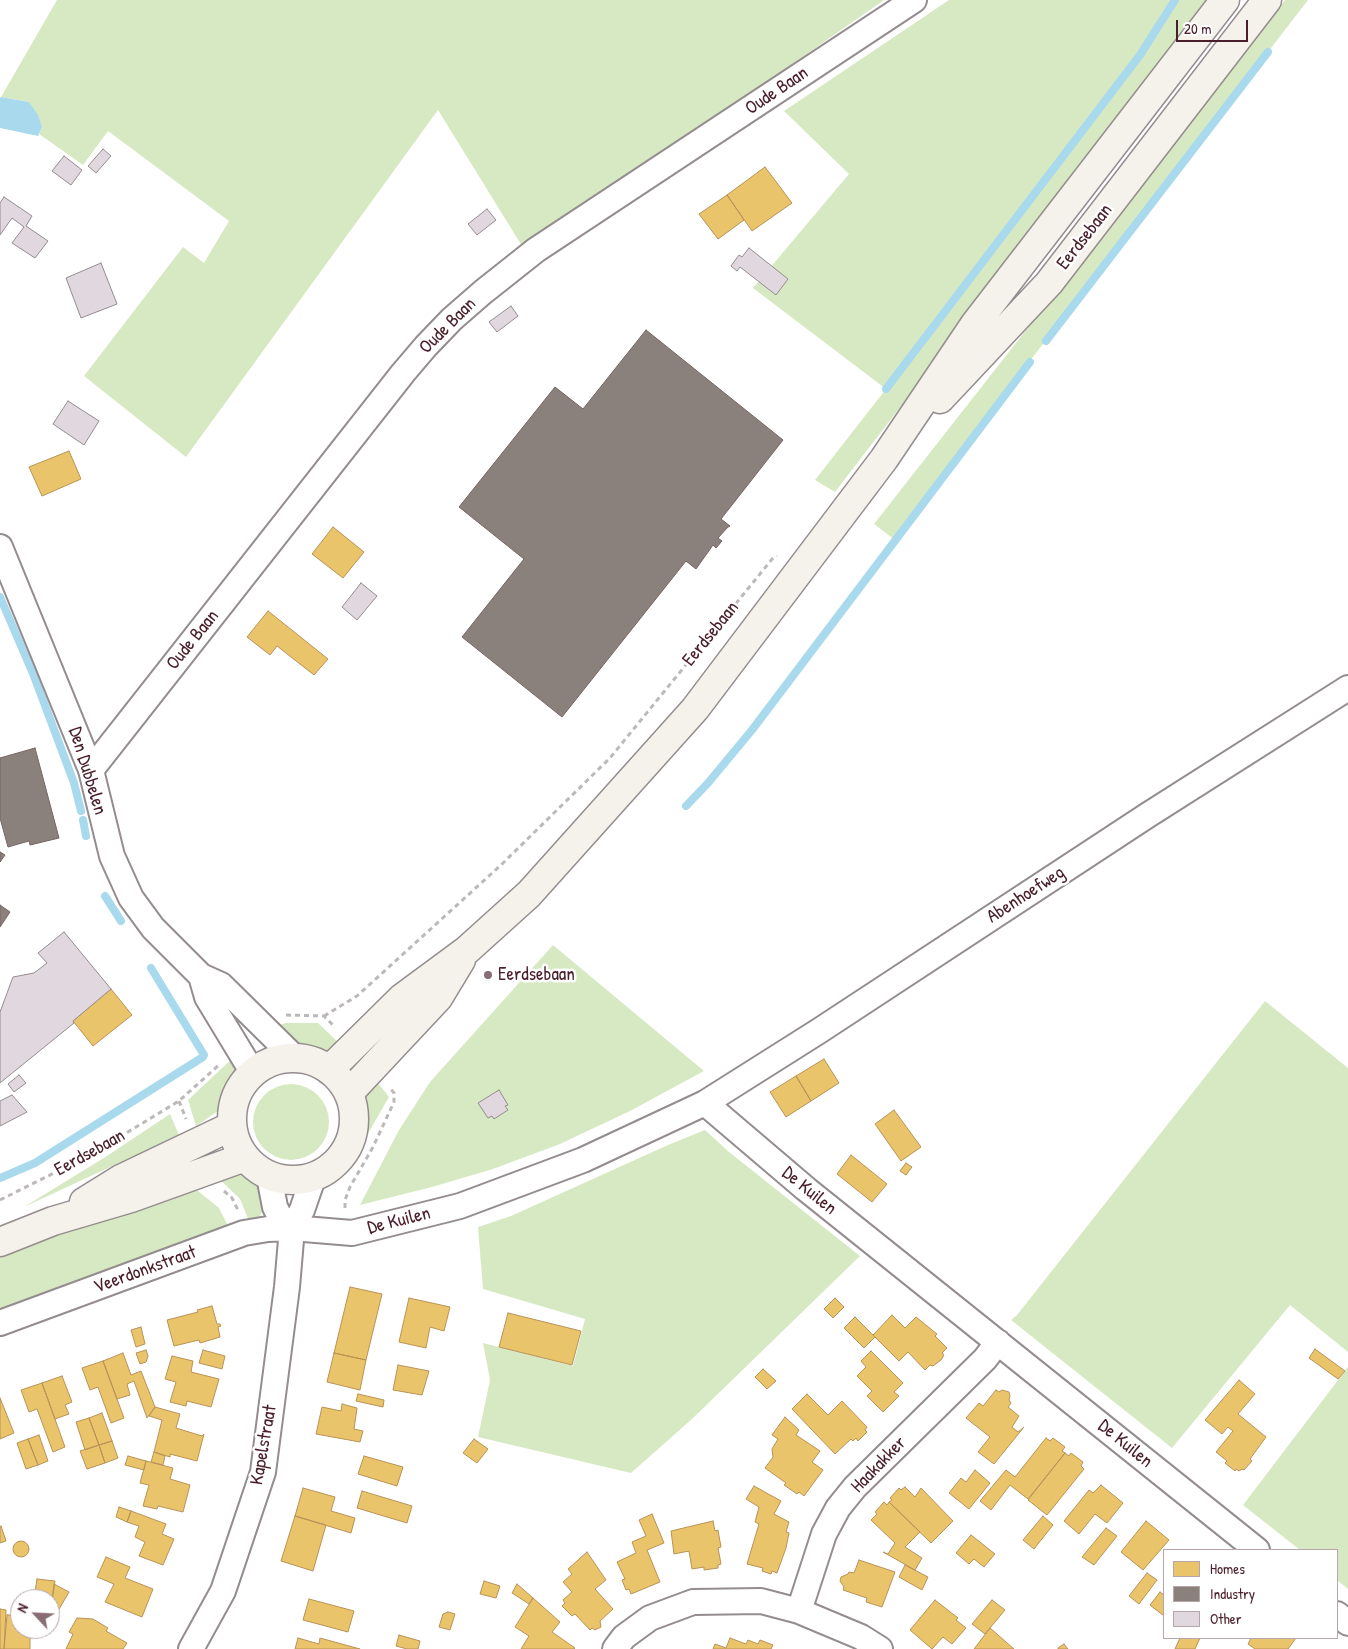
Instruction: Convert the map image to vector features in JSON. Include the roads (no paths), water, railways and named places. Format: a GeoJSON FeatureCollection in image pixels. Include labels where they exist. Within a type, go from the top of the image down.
{"type":"FeatureCollection","features":[{"type":"Feature","properties":{"kind":"main road","name":"Eerdsebaan"},"geometry":{"type":"LineString","coordinates":[[329,1070],[413,989],[467,950],[529,894],[695,709],[884,459],[975,324],[1225,0]]}},
{"type":"Feature","properties":{"kind":"main road","name":"Eerdsebaan"},"geometry":{"type":"LineString","coordinates":[[884,459],[1050,283],[1267,0]]}},
{"type":"Feature","properties":{"kind":"main road","name":"Eerdsebaan"},"geometry":{"type":"LineString","coordinates":[[348,1093],[438,998],[467,950]]}},
{"type":"Feature","properties":{"kind":"main road"},"geometry":{"type":"LineString","coordinates":[[294,1058],[313,1061],[329,1070],[340,1080],[348,1093],[354,1113],[353,1133],[345,1153],[330,1168],[313,1178],[291,1181],[269,1176],[256,1168],[237,1145],[232,1126],[233,1106],[240,1088],[253,1073],[272,1062],[294,1058]]}},
{"type":"Feature","properties":{"kind":"main road","name":"Eerdsebaan"},"geometry":{"type":"LineString","coordinates":[[53,1221],[121,1179],[232,1126]]}},
{"type":"Feature","properties":{"kind":"main road","name":"Eerdsebaan"},"geometry":{"type":"LineString","coordinates":[[0,1242],[53,1221],[131,1198],[245,1157]]}},
{"type":"Feature","properties":{"kind":"street","name":"Oude Baan"},"geometry":{"type":"LineString","coordinates":[[91,770],[403,373],[426,346],[458,314],[536,250],[914,0]]}},
{"type":"Feature","properties":{"kind":"street","name":"Den Dubbelen"},"geometry":{"type":"LineString","coordinates":[[0,547],[91,770],[112,856],[131,898],[153,928],[201,976],[221,985],[294,1058]]}},
{"type":"Feature","properties":{"kind":"street","name":"Abenhoefweg"},"geometry":{"type":"LineString","coordinates":[[705,1103],[819,1031],[1156,810],[1348,688]]}},
{"type":"Feature","properties":{"kind":"street","name":"Den Dubbelen"},"geometry":{"type":"LineString","coordinates":[[201,976],[207,997],[253,1073]]}},
{"type":"Feature","properties":{"kind":"street","name":"De Kuilen"},"geometry":{"type":"LineString","coordinates":[[292,1228],[352,1233],[460,1206],[583,1160],[705,1103],[806,1189],[1256,1549]]}},
{"type":"Feature","properties":{"kind":"street"},"geometry":{"type":"LineString","coordinates":[[269,1176],[275,1208],[282,1221],[292,1228]]}},
{"type":"Feature","properties":{"kind":"street","name":"Kapelstraat"},"geometry":{"type":"LineString","coordinates":[[192,1649],[223,1591],[263,1472],[287,1287],[292,1228],[302,1210],[313,1178]]}},
{"type":"Feature","properties":{"kind":"street","name":"Veerdonkstraat"},"geometry":{"type":"LineString","coordinates":[[0,1323],[244,1233],[268,1228],[292,1228]]}},
{"type":"Feature","properties":{"kind":"street","name":"Haakakker"},"geometry":{"type":"LineString","coordinates":[[799,1611],[824,1534],[838,1508],[862,1480],[985,1359],[998,1342]]}},
{"type":"Feature","properties":{"kind":"street"},"geometry":{"type":"LineString","coordinates":[[615,1649],[624,1637],[650,1618],[694,1602],[761,1601],[799,1611],[861,1637],[880,1649]]}},
{"type":"Feature","properties":{"kind":"street"},"geometry":{"type":"LineString","coordinates":[[1338,1615],[1348,1623]]}},
{"type":"Feature","properties":{"kind":"water"},"geometry":{"type":"Polygon","coordinates":[[[1,97],[29,102],[38,115],[42,127],[38,136],[0,128],[1,97]]]}},
{"type":"Feature","properties":{"kind":"waterway"},"geometry":{"type":"LineString","coordinates":[[886,389],[1140,55],[1175,0]]}},
{"type":"Feature","properties":{"kind":"waterway"},"geometry":{"type":"LineString","coordinates":[[1046,341],[1268,52]]}},
{"type":"Feature","properties":{"kind":"waterway"},"geometry":{"type":"LineString","coordinates":[[686,806],[708,783],[752,730],[1030,362]]}},
{"type":"Feature","properties":{"kind":"waterway"},"geometry":{"type":"LineString","coordinates":[[0,597],[34,676],[74,783],[81,811]]}},
{"type":"Feature","properties":{"kind":"waterway"},"geometry":{"type":"LineString","coordinates":[[83,820],[86,836]]}},
{"type":"Feature","properties":{"kind":"waterway"},"geometry":{"type":"LineString","coordinates":[[105,896],[121,921]]}},
{"type":"Feature","properties":{"kind":"waterway"},"geometry":{"type":"LineString","coordinates":[[0,1178],[35,1163],[203,1057],[204,1055],[151,968]]}},
{"type":"Feature","properties":{"kind":"place","name":"Eerdsebaan"},"geometry":{"type":"Point","coordinates":[488,975]}}]}
